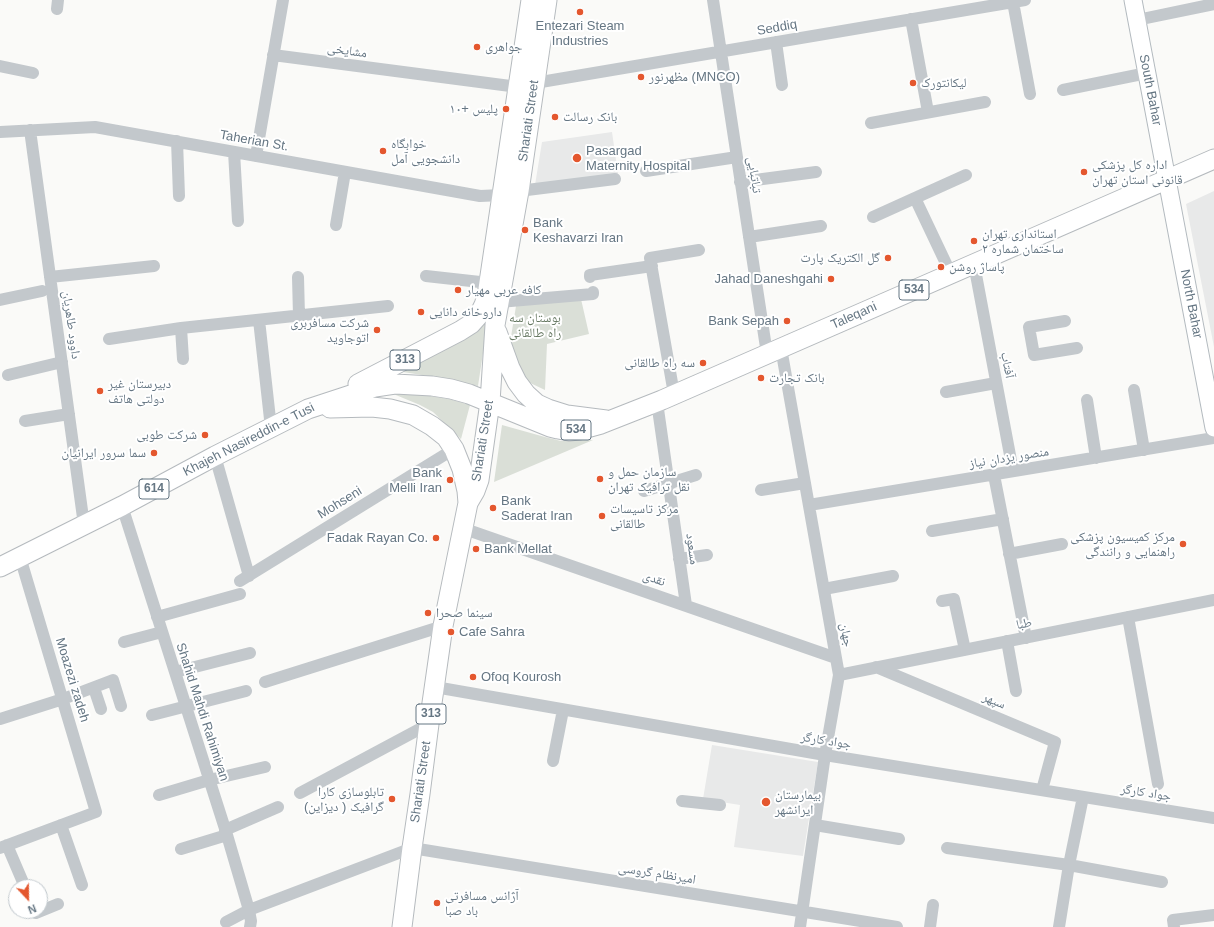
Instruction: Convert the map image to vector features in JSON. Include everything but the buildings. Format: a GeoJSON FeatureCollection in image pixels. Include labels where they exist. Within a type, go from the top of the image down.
{"type":"FeatureCollection","features":[{"type":"Feature","properties":{"kind":"main road","name":"Shariati Street"},"geometry":{"type":"LineString","coordinates":[[402,927],[443,626],[468,503],[479,480],[490,402],[495,325],[499,302],[510,193],[526,85],[531,0]]}},
{"type":"Feature","properties":{"kind":"main road","name":"Shariati Street"},"geometry":{"type":"LineString","coordinates":[[526,85],[547,0]]}},
{"type":"Feature","properties":{"kind":"main road","name":"South Bahar"},"geometry":{"type":"LineString","coordinates":[[1133,0],[1167,179]]}},
{"type":"Feature","properties":{"kind":"main road","name":"Taleqani"},"geometry":{"type":"LineString","coordinates":[[490,402],[558,430],[569,431],[592,427],[666,398],[1214,159]]}},
{"type":"Feature","properties":{"kind":"main road","name":"North Bahar"},"geometry":{"type":"LineString","coordinates":[[1167,179],[1214,428]]}},
{"type":"Feature","properties":{"kind":"main road","name":"Shariati Street"},"geometry":{"type":"LineString","coordinates":[[308,409],[394,366],[471,324],[479,315],[487,296],[510,193]]}},
{"type":"Feature","properties":{"kind":"main road"},"geometry":{"type":"LineString","coordinates":[[495,325],[510,368],[517,382],[526,394],[537,404],[567,415],[611,420]]}},
{"type":"Feature","properties":{"kind":"main road","name":"Khajeh Nasireddin-e Tusi"},"geometry":{"type":"LineString","coordinates":[[0,567],[122,506],[215,456],[308,409],[366,389],[395,384],[432,386],[469,394],[490,402]]}},
{"type":"Feature","properties":{"kind":"main road"},"geometry":{"type":"LineString","coordinates":[[308,409],[372,407],[390,409],[418,417],[446,437],[454,449],[462,469],[468,503]]}},
{"type":"Feature","properties":{"kind":"street"},"geometry":{"type":"LineString","coordinates":[[256,156],[283,0]]}},
{"type":"Feature","properties":{"kind":"street","name":"تباتبایی"},"geometry":{"type":"LineString","coordinates":[[712,0],[749,237],[774,351]]}},
{"type":"Feature","properties":{"kind":"street"},"geometry":{"type":"LineString","coordinates":[[1019,1],[1030,94]]}},
{"type":"Feature","properties":{"kind":"street","name":"Seddiq"},"geometry":{"type":"LineString","coordinates":[[526,85],[1019,1]]}},
{"type":"Feature","properties":{"kind":"street"},"geometry":{"type":"LineString","coordinates":[[1137,20],[1214,4]]}},
{"type":"Feature","properties":{"kind":"street"},"geometry":{"type":"LineString","coordinates":[[911,19],[928,112]]}},
{"type":"Feature","properties":{"kind":"street"},"geometry":{"type":"LineString","coordinates":[[776,42],[782,85]]}},
{"type":"Feature","properties":{"kind":"street","name":"مشایخی"},"geometry":{"type":"LineString","coordinates":[[273,55],[526,85]]}},
{"type":"Feature","properties":{"kind":"street"},"geometry":{"type":"LineString","coordinates":[[0,66],[33,73]]}},
{"type":"Feature","properties":{"kind":"street"},"geometry":{"type":"LineString","coordinates":[[1063,90],[1147,73]]}},
{"type":"Feature","properties":{"kind":"street"},"geometry":{"type":"LineString","coordinates":[[871,123],[985,102]]}},
{"type":"Feature","properties":{"kind":"street","name":"Taherian St."},"geometry":{"type":"LineString","coordinates":[[0,132],[95,127],[480,196],[615,179]]}},
{"type":"Feature","properties":{"kind":"street","name":"داوود طاهریان"},"geometry":{"type":"LineString","coordinates":[[30,130],[84,525]]}},
{"type":"Feature","properties":{"kind":"street"},"geometry":{"type":"LineString","coordinates":[[178,142],[179,196]]}},
{"type":"Feature","properties":{"kind":"street"},"geometry":{"type":"LineString","coordinates":[[234,152],[238,221]]}},
{"type":"Feature","properties":{"kind":"street"},"geometry":{"type":"LineString","coordinates":[[646,171],[737,157]]}},
{"type":"Feature","properties":{"kind":"street"},"geometry":{"type":"LineString","coordinates":[[336,225],[345,172]]}},
{"type":"Feature","properties":{"kind":"street"},"geometry":{"type":"LineString","coordinates":[[740,182],[816,172]]}},
{"type":"Feature","properties":{"kind":"street"},"geometry":{"type":"LineString","coordinates":[[873,216],[966,175]]}},
{"type":"Feature","properties":{"kind":"street"},"geometry":{"type":"LineString","coordinates":[[915,198],[951,274]]}},
{"type":"Feature","properties":{"kind":"street"},"geometry":{"type":"LineString","coordinates":[[749,237],[821,226]]}},
{"type":"Feature","properties":{"kind":"street"},"geometry":{"type":"LineString","coordinates":[[590,277],[590,275],[652,266],[650,258],[699,250]]}},
{"type":"Feature","properties":{"kind":"street","name":"آفتاب"},"geometry":{"type":"LineString","coordinates":[[974,264],[1013,471]]}},
{"type":"Feature","properties":{"kind":"street"},"geometry":{"type":"LineString","coordinates":[[50,278],[154,266]]}},
{"type":"Feature","properties":{"kind":"street","name":"مسعود"},"geometry":{"type":"LineString","coordinates":[[652,266],[666,398],[669,484],[686,605]]}},
{"type":"Feature","properties":{"kind":"street"},"geometry":{"type":"LineString","coordinates":[[298,276],[299,316]]}},
{"type":"Feature","properties":{"kind":"street"},"geometry":{"type":"LineString","coordinates":[[426,276],[489,283]]}},
{"type":"Feature","properties":{"kind":"street"},"geometry":{"type":"LineString","coordinates":[[0,300],[42,291]]}},
{"type":"Feature","properties":{"kind":"street"},"geometry":{"type":"LineString","coordinates":[[499,302],[593,294],[593,292]]}},
{"type":"Feature","properties":{"kind":"street"},"geometry":{"type":"LineString","coordinates":[[109,339],[181,328],[388,306]]}},
{"type":"Feature","properties":{"kind":"street"},"geometry":{"type":"LineString","coordinates":[[259,320],[271,428]]}},
{"type":"Feature","properties":{"kind":"street"},"geometry":{"type":"LineString","coordinates":[[1065,321],[1029,327],[1034,355],[1077,348]]}},
{"type":"Feature","properties":{"kind":"street"},"geometry":{"type":"LineString","coordinates":[[181,328],[182,359]]}},
{"type":"Feature","properties":{"kind":"street","name":"جهان"},"geometry":{"type":"LineString","coordinates":[[774,351],[805,483],[839,675],[825,755],[800,927]]}},
{"type":"Feature","properties":{"kind":"street"},"geometry":{"type":"LineString","coordinates":[[8,375],[62,362]]}},
{"type":"Feature","properties":{"kind":"street"},"geometry":{"type":"LineString","coordinates":[[946,392],[996,384]]}},
{"type":"Feature","properties":{"kind":"street"},"geometry":{"type":"LineString","coordinates":[[1134,390],[1144,450]]}},
{"type":"Feature","properties":{"kind":"street"},"geometry":{"type":"LineString","coordinates":[[1087,400],[1096,458]]}},
{"type":"Feature","properties":{"kind":"street"},"geometry":{"type":"LineString","coordinates":[[25,422],[69,414]]}},
{"type":"Feature","properties":{"kind":"street","name":"منصور یزدان نیاز"},"geometry":{"type":"LineString","coordinates":[[809,505],[1214,438]]}},
{"type":"Feature","properties":{"kind":"street","name":"Mohseni"},"geometry":{"type":"LineString","coordinates":[[215,456],[244,578],[454,449]]}},
{"type":"Feature","properties":{"kind":"street"},"geometry":{"type":"LineString","coordinates":[[994,474],[1026,638]]}},
{"type":"Feature","properties":{"kind":"street"},"geometry":{"type":"LineString","coordinates":[[644,491],[696,475]]}},
{"type":"Feature","properties":{"kind":"street"},"geometry":{"type":"LineString","coordinates":[[762,490],[805,483]]}},
{"type":"Feature","properties":{"kind":"street","name":"Shahid Mahdi Rahimiyan"},"geometry":{"type":"LineString","coordinates":[[122,506],[226,832],[249,910],[251,920],[250,927]]}},
{"type":"Feature","properties":{"kind":"street"},"geometry":{"type":"LineString","coordinates":[[932,531],[1003,519]]}},
{"type":"Feature","properties":{"kind":"street","name":"نقدی"},"geometry":{"type":"LineString","coordinates":[[462,528],[836,658]]}},
{"type":"Feature","properties":{"kind":"street"},"geometry":{"type":"LineString","coordinates":[[1009,554],[1062,544]]}},
{"type":"Feature","properties":{"kind":"street"},"geometry":{"type":"LineString","coordinates":[[679,559],[707,555]]}},
{"type":"Feature","properties":{"kind":"street","name":"Moazezi zadeh"},"geometry":{"type":"LineString","coordinates":[[20,557],[96,812],[61,825]]}},
{"type":"Feature","properties":{"kind":"street"},"geometry":{"type":"LineString","coordinates":[[824,589],[893,576]]}},
{"type":"Feature","properties":{"kind":"street"},"geometry":{"type":"LineString","coordinates":[[157,617],[240,594]]}},
{"type":"Feature","properties":{"kind":"street"},"geometry":{"type":"LineString","coordinates":[[942,601],[954,599],[965,650]]}},
{"type":"Feature","properties":{"kind":"street","name":"طبا"},"geometry":{"type":"LineString","coordinates":[[839,675],[1214,600]]}},
{"type":"Feature","properties":{"kind":"street"},"geometry":{"type":"LineString","coordinates":[[1128,617],[1158,784]]}},
{"type":"Feature","properties":{"kind":"street"},"geometry":{"type":"LineString","coordinates":[[265,682],[443,626]]}},
{"type":"Feature","properties":{"kind":"street"},"geometry":{"type":"LineString","coordinates":[[124,642],[162,632]]}},
{"type":"Feature","properties":{"kind":"street"},"geometry":{"type":"LineString","coordinates":[[1007,641],[1016,691]]}},
{"type":"Feature","properties":{"kind":"street"},"geometry":{"type":"LineString","coordinates":[[175,672],[250,653]]}},
{"type":"Feature","properties":{"kind":"street","name":"سپهر"},"geometry":{"type":"LineString","coordinates":[[876,667],[1055,742],[1042,790]]}},
{"type":"Feature","properties":{"kind":"street"},"geometry":{"type":"LineString","coordinates":[[0,719],[63,699],[113,680],[121,706]]}},
{"type":"Feature","properties":{"kind":"street","name":"جواد کارگر"},"geometry":{"type":"LineString","coordinates":[[435,687],[825,755],[1214,818]]}},
{"type":"Feature","properties":{"kind":"street"},"geometry":{"type":"LineString","coordinates":[[94,688],[100,709]]}},
{"type":"Feature","properties":{"kind":"street"},"geometry":{"type":"LineString","coordinates":[[152,715],[246,691]]}},
{"type":"Feature","properties":{"kind":"street"},"geometry":{"type":"LineString","coordinates":[[553,761],[563,710]]}},
{"type":"Feature","properties":{"kind":"street"},"geometry":{"type":"LineString","coordinates":[[300,792],[429,724]]}},
{"type":"Feature","properties":{"kind":"street"},"geometry":{"type":"LineString","coordinates":[[159,795],[209,780],[265,767]]}},
{"type":"Feature","properties":{"kind":"street"},"geometry":{"type":"LineString","coordinates":[[1059,927],[1069,865],[1083,797]]}},
{"type":"Feature","properties":{"kind":"street"},"geometry":{"type":"LineString","coordinates":[[682,801],[720,805]]}},
{"type":"Feature","properties":{"kind":"street"},"geometry":{"type":"LineString","coordinates":[[181,849],[226,832],[278,806]]}},
{"type":"Feature","properties":{"kind":"street"},"geometry":{"type":"LineString","coordinates":[[21,879],[4,847],[61,825],[82,885]]}},
{"type":"Feature","properties":{"kind":"street"},"geometry":{"type":"LineString","coordinates":[[815,825],[899,839]]}},
{"type":"Feature","properties":{"kind":"street"},"geometry":{"type":"LineString","coordinates":[[226,922],[249,910],[412,848]]}},
{"type":"Feature","properties":{"kind":"street","name":"امیرنظام گروسی"},"geometry":{"type":"LineString","coordinates":[[412,848],[897,927]]}},
{"type":"Feature","properties":{"kind":"street"},"geometry":{"type":"LineString","coordinates":[[947,848],[1069,865],[1162,882]]}},
{"type":"Feature","properties":{"kind":"street"},"geometry":{"type":"LineString","coordinates":[[48,909],[58,904]]}},
{"type":"Feature","properties":{"kind":"street"},"geometry":{"type":"LineString","coordinates":[[930,927],[933,905]]}},
{"type":"Feature","properties":{"kind":"street"},"geometry":{"type":"LineString","coordinates":[[1174,927],[1173,920],[1214,915]]}},
{"type":"Feature","properties":{"kind":"shaded area","name":"Pasargad Maternity Hospital"},"geometry":{"type":"Polygon","coordinates":[[[612,132],[618,174],[535,185],[542,142],[612,132]]]}},
{"type":"Feature","properties":{"kind":"shaded area"},"geometry":{"type":"Polygon","coordinates":[[[1214,191],[1214,347],[1186,204],[1214,191]]]}},
{"type":"Feature","properties":{"kind":"shaded area","name":"بیمارستان ایرانشهر"},"geometry":{"type":"Polygon","coordinates":[[[712,745],[818,762],[803,856],[734,847],[740,805],[703,799],[712,745]]]}},
{"type":"Feature","properties":{"kind":"green space","name":"بوستان سه راه طالقانی"},"geometry":{"type":"Polygon","coordinates":[[[581,299],[589,334],[547,344],[545,390],[526,381],[515,363],[510,343],[516,306],[581,299]]]}},
{"type":"Feature","properties":{"kind":"green space"},"geometry":{"type":"Polygon","coordinates":[[[488,320],[478,386],[397,371],[488,320]]]}},
{"type":"Feature","properties":{"kind":"green space"},"geometry":{"type":"Polygon","coordinates":[[[391,393],[417,394],[449,399],[470,405],[461,439],[433,412],[391,393]]]}},
{"type":"Feature","properties":{"kind":"green space"},"geometry":{"type":"Polygon","coordinates":[[[502,425],[561,441],[593,440],[494,482],[502,425]]]}},
{"type":"Feature","properties":{"kind":"place","name":"Entezari Steam Industries"},"geometry":{"type":"Point","coordinates":[580,12]}},
{"type":"Feature","properties":{"kind":"place","name":"جواهری"},"geometry":{"type":"Point","coordinates":[477,47]}},
{"type":"Feature","properties":{"kind":"place","name":"مظهرنور (MNCO)"},"geometry":{"type":"Point","coordinates":[641,77]}},
{"type":"Feature","properties":{"kind":"place","name":"لیکانتورک"},"geometry":{"type":"Point","coordinates":[913,83]}},
{"type":"Feature","properties":{"kind":"place","name":"پلیس +۱۰"},"geometry":{"type":"Point","coordinates":[506,109]}},
{"type":"Feature","properties":{"kind":"place","name":"بانک رسالت"},"geometry":{"type":"Point","coordinates":[555,117]}},
{"type":"Feature","properties":{"kind":"place","name":"خوابگاه دانشجویی آمل"},"geometry":{"type":"Point","coordinates":[383,151]}},
{"type":"Feature","properties":{"kind":"place","name":"Pasargad Maternity Hospital"},"geometry":{"type":"Point","coordinates":[577,158]}},
{"type":"Feature","properties":{"kind":"place","name":"اداره کل پزشکی قانونی استان تهران"},"geometry":{"type":"Point","coordinates":[1084,172]}},
{"type":"Feature","properties":{"kind":"place","name":"Bank Keshavarzi Iran"},"geometry":{"type":"Point","coordinates":[525,230]}},
{"type":"Feature","properties":{"kind":"place","name":"استانداری تهران ساختمان شماره ۲"},"geometry":{"type":"Point","coordinates":[974,241]}},
{"type":"Feature","properties":{"kind":"place","name":"گل الکتریک پارت"},"geometry":{"type":"Point","coordinates":[888,258]}},
{"type":"Feature","properties":{"kind":"place","name":"پاساژ روشن"},"geometry":{"type":"Point","coordinates":[941,267]}},
{"type":"Feature","properties":{"kind":"place","name":"Jahad Daneshgahi"},"geometry":{"type":"Point","coordinates":[831,279]}},
{"type":"Feature","properties":{"kind":"place","name":"کافه عربی مهیار"},"geometry":{"type":"Point","coordinates":[458,290]}},
{"type":"Feature","properties":{"kind":"place","name":"داروخانه دانایی"},"geometry":{"type":"Point","coordinates":[421,312]}},
{"type":"Feature","properties":{"kind":"place","name":"Bank Sepah"},"geometry":{"type":"Point","coordinates":[787,321]}},
{"type":"Feature","properties":{"kind":"place","name":"شرکت مسافربری اتوجاوید"},"geometry":{"type":"Point","coordinates":[377,330]}},
{"type":"Feature","properties":{"kind":"place","name":"سه راه طالقانی"},"geometry":{"type":"Point","coordinates":[703,363]}},
{"type":"Feature","properties":{"kind":"place","name":"بانک تجارت"},"geometry":{"type":"Point","coordinates":[761,378]}},
{"type":"Feature","properties":{"kind":"place","name":"دبیرستان غیر دولتی هاتف"},"geometry":{"type":"Point","coordinates":[100,391]}},
{"type":"Feature","properties":{"kind":"place","name":"شرکت طوبی"},"geometry":{"type":"Point","coordinates":[205,435]}},
{"type":"Feature","properties":{"kind":"place","name":"سما سرور ایرانیان"},"geometry":{"type":"Point","coordinates":[154,453]}},
{"type":"Feature","properties":{"kind":"place","name":"سازمان حمل و نقل ترافیک تهران"},"geometry":{"type":"Point","coordinates":[600,479]}},
{"type":"Feature","properties":{"kind":"place","name":"Bank Melli Iran"},"geometry":{"type":"Point","coordinates":[450,480]}},
{"type":"Feature","properties":{"kind":"place","name":"Bank Saderat Iran"},"geometry":{"type":"Point","coordinates":[493,508]}},
{"type":"Feature","properties":{"kind":"place","name":"مرکز تاسیسات طالقانی"},"geometry":{"type":"Point","coordinates":[602,516]}},
{"type":"Feature","properties":{"kind":"place","name":"Fadak Rayan Co."},"geometry":{"type":"Point","coordinates":[436,538]}},
{"type":"Feature","properties":{"kind":"place","name":"مرکز کمیسیون پزشکی راهنمایی و رانندگی"},"geometry":{"type":"Point","coordinates":[1183,544]}},
{"type":"Feature","properties":{"kind":"place","name":"Bank Mellat"},"geometry":{"type":"Point","coordinates":[476,549]}},
{"type":"Feature","properties":{"kind":"place","name":"سینما صحرا"},"geometry":{"type":"Point","coordinates":[428,613]}},
{"type":"Feature","properties":{"kind":"place","name":"Cafe Sahra"},"geometry":{"type":"Point","coordinates":[451,632]}},
{"type":"Feature","properties":{"kind":"place","name":"Ofoq Kourosh"},"geometry":{"type":"Point","coordinates":[473,677]}},
{"type":"Feature","properties":{"kind":"place","name":"تابلوسازی كارا گرافیک ( ديزاين)"},"geometry":{"type":"Point","coordinates":[392,799]}},
{"type":"Feature","properties":{"kind":"place","name":"بیمارستان ایرانشهر"},"geometry":{"type":"Point","coordinates":[766,802]}},
{"type":"Feature","properties":{"kind":"place","name":"آژانس مسافرتی باد صبا"},"geometry":{"type":"Point","coordinates":[437,903]}}]}
